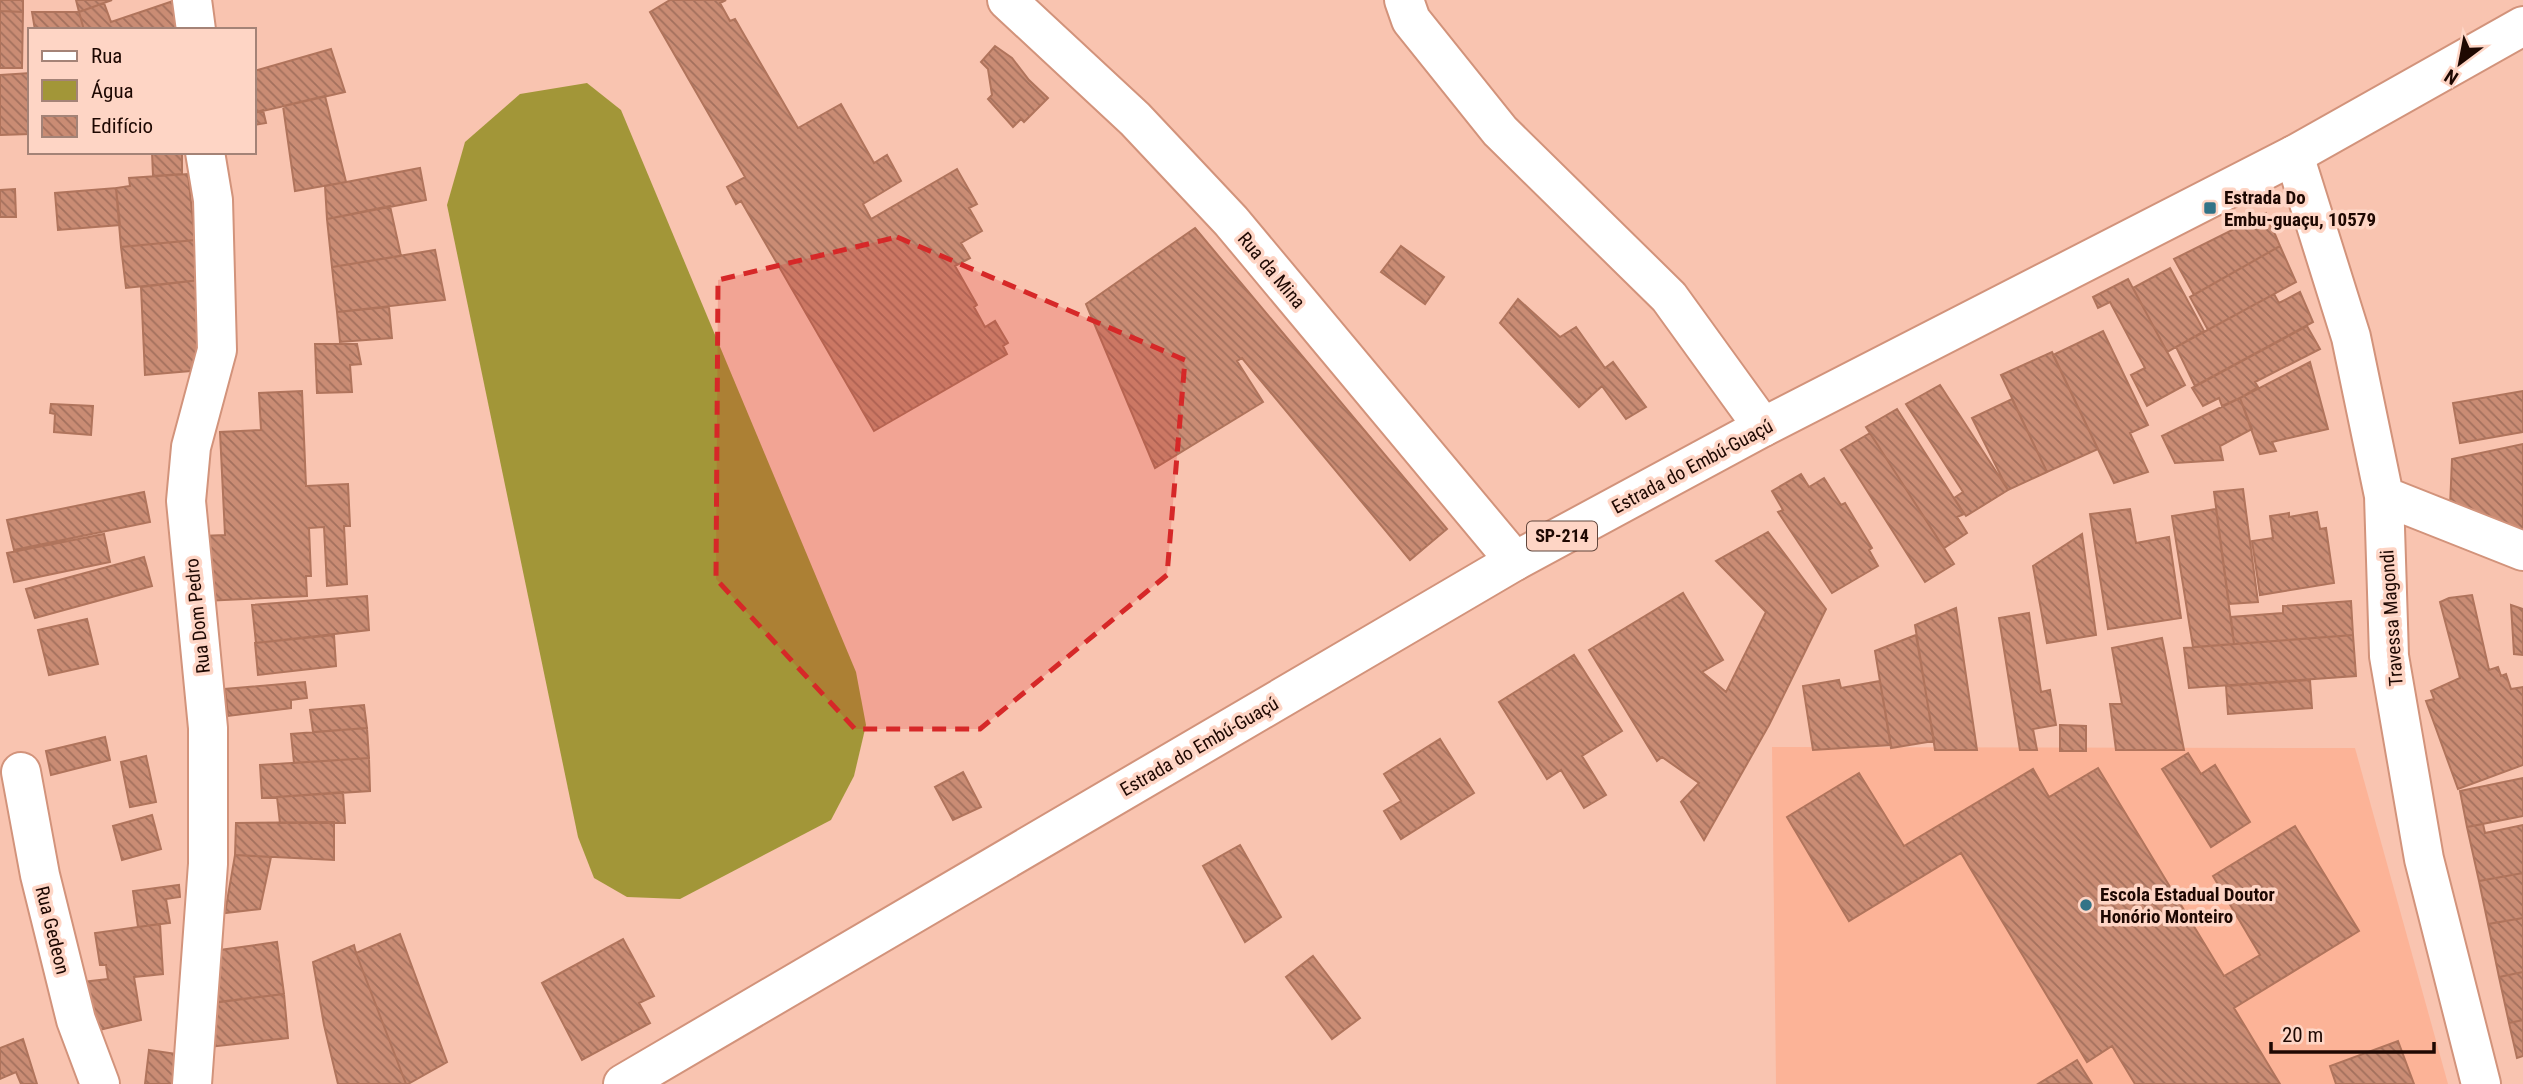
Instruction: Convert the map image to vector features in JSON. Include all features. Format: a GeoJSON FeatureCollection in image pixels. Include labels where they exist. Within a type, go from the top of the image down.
{"type":"FeatureCollection","features":[{"type":"Feature","properties":{"kind":"street"},"geometry":{"type":"LineString","coordinates":[[192,0],[196,28]]}},
{"type":"Feature","properties":{"kind":"street","name":"Rua da Mina"},"geometry":{"type":"LineString","coordinates":[[1007,0],[1135,119],[1231,221],[1515,561]]}},
{"type":"Feature","properties":{"kind":"street"},"geometry":{"type":"LineString","coordinates":[[1404,0],[1411,20],[1500,131],[1669,297],[1763,426]]}},
{"type":"Feature","properties":{"kind":"street","name":"Estrada do Embú-Guaçú"},"geometry":{"type":"LineString","coordinates":[[623,1084],[1515,561],[1763,426],[2294,155],[2523,26]]}},
{"type":"Feature","properties":{"kind":"street","name":"Rua Dom Pedro"},"geometry":{"type":"LineString","coordinates":[[192,1084],[208,864],[208,728],[186,500],[191,447],[217,351],[213,200],[205,154]]}},
{"type":"Feature","properties":{"kind":"street","name":"Travessa Magondi"},"geometry":{"type":"LineString","coordinates":[[2294,155],[2351,337],[2384,496],[2389,656],[2424,859],[2481,1084]]}},
{"type":"Feature","properties":{"kind":"street"},"geometry":{"type":"LineString","coordinates":[[2384,496],[2523,551]]}},
{"type":"Feature","properties":{"kind":"street","name":"Rua Gedeon"},"geometry":{"type":"LineString","coordinates":[[21,772],[40,875],[76,1020],[100,1084]]}},
{"type":"Feature","properties":{"kind":"highlighted area"},"geometry":{"type":"Polygon","coordinates":[[[897,237],[1185,360],[1167,575],[980,729],[855,729],[716,579],[718,280],[897,237]]]}},
{"type":"Feature","properties":{"kind":"shaded area","name":"Escola Estadual Doutor Honório Monteiro"},"geometry":{"type":"Polygon","coordinates":[[[1772,747],[2355,748],[2448,1084],[1776,1084],[1772,747]]]}},
{"type":"Feature","properties":{"kind":"water"},"geometry":{"type":"Polygon","coordinates":[[[587,83],[621,110],[856,672],[866,725],[854,776],[831,820],[680,899],[627,897],[594,878],[578,837],[447,205],[465,142],[520,94],[587,83]]]}},
{"type":"Feature","properties":{"kind":"building"},"geometry":{"type":"Polygon","coordinates":[[[0,0],[23,0],[23,12],[0,11],[0,0]]]}},
{"type":"Feature","properties":{"kind":"building"},"geometry":{"type":"Polygon","coordinates":[[[76,0],[112,0],[79,12],[76,0]]]}},
{"type":"Feature","properties":{"kind":"building"},"geometry":{"type":"Polygon","coordinates":[[[176,0],[185,28],[83,28],[79,12],[104,3],[111,22],[176,0]]]}},
{"type":"Feature","properties":{"kind":"building"},"geometry":{"type":"Polygon","coordinates":[[[670,0],[726,0],[720,3],[730,21],[735,19],[798,128],[841,104],[874,163],[887,155],[901,181],[863,204],[871,219],[957,169],[977,204],[969,208],[982,231],[961,243],[970,258],[955,266],[977,305],[974,307],[985,327],[995,321],[1008,343],[1003,346],[1007,354],[874,431],[741,201],[736,204],[727,187],[745,177],[650,12],[670,0]]]}},
{"type":"Feature","properties":{"kind":"building"},"geometry":{"type":"Polygon","coordinates":[[[0,11],[23,12],[22,68],[0,68],[0,11]]]}},
{"type":"Feature","properties":{"kind":"building"},"geometry":{"type":"Polygon","coordinates":[[[32,12],[79,12],[83,28],[35,28],[32,12]]]}},
{"type":"Feature","properties":{"kind":"building"},"geometry":{"type":"Polygon","coordinates":[[[995,46],[1012,58],[1048,98],[1024,122],[1021,119],[1013,127],[988,99],[992,95],[988,69],[981,62],[995,46]]]}},
{"type":"Feature","properties":{"kind":"building"},"geometry":{"type":"Polygon","coordinates":[[[331,49],[345,92],[256,113],[256,70],[331,49]]]}},
{"type":"Feature","properties":{"kind":"building"},"geometry":{"type":"Polygon","coordinates":[[[28,73],[28,134],[0,135],[0,75],[28,73]]]}},
{"type":"Feature","properties":{"kind":"building"},"geometry":{"type":"Polygon","coordinates":[[[325,96],[346,182],[295,191],[283,106],[325,96]]]}},
{"type":"Feature","properties":{"kind":"building"},"geometry":{"type":"Polygon","coordinates":[[[263,110],[266,123],[256,125],[256,112],[263,110]]]}},
{"type":"Feature","properties":{"kind":"building"},"geometry":{"type":"Polygon","coordinates":[[[152,154],[182,154],[182,174],[153,176],[152,154]]]}},
{"type":"Feature","properties":{"kind":"building"},"geometry":{"type":"Polygon","coordinates":[[[420,168],[426,200],[327,219],[325,186],[420,168]]]}},
{"type":"Feature","properties":{"kind":"building"},"geometry":{"type":"Polygon","coordinates":[[[188,174],[195,240],[121,247],[116,188],[130,186],[129,178],[188,174]]]}},
{"type":"Feature","properties":{"kind":"building"},"geometry":{"type":"Polygon","coordinates":[[[116,188],[120,225],[58,230],[55,193],[116,188]]]}},
{"type":"Feature","properties":{"kind":"building"},"geometry":{"type":"Polygon","coordinates":[[[15,189],[16,217],[0,217],[0,190],[15,189]]]}},
{"type":"Feature","properties":{"kind":"building"},"geometry":{"type":"Polygon","coordinates":[[[390,206],[401,256],[332,267],[327,219],[390,206]]]}},
{"type":"Feature","properties":{"kind":"building"},"geometry":{"type":"Polygon","coordinates":[[[2266,213],[2280,246],[2194,295],[2174,259],[2266,213]]]}},
{"type":"Feature","properties":{"kind":"building"},"geometry":{"type":"Polygon","coordinates":[[[1195,228],[1447,529],[1410,560],[1242,358],[1237,361],[1263,402],[1155,468],[1086,304],[1195,228]]]}},
{"type":"Feature","properties":{"kind":"building"},"geometry":{"type":"Polygon","coordinates":[[[195,240],[200,280],[126,288],[121,247],[195,240]]]}},
{"type":"Feature","properties":{"kind":"building"},"geometry":{"type":"Polygon","coordinates":[[[1401,246],[1444,277],[1425,304],[1381,272],[1401,246]]]}},
{"type":"Feature","properties":{"kind":"building"},"geometry":{"type":"Polygon","coordinates":[[[2280,246],[2296,282],[2208,330],[2190,297],[2280,246]]]}},
{"type":"Feature","properties":{"kind":"building"},"geometry":{"type":"Polygon","coordinates":[[[435,250],[445,300],[337,312],[332,267],[435,250]]]}},
{"type":"Feature","properties":{"kind":"building"},"geometry":{"type":"Polygon","coordinates":[[[2170,268],[2204,331],[2167,352],[2133,288],[2170,268]]]}},
{"type":"Feature","properties":{"kind":"building"},"geometry":{"type":"Polygon","coordinates":[[[2128,279],[2185,385],[2147,406],[2131,375],[2145,368],[2110,302],[2098,308],[2093,297],[2128,279]]]}},
{"type":"Feature","properties":{"kind":"building"},"geometry":{"type":"Polygon","coordinates":[[[200,280],[202,370],[145,375],[141,287],[200,280]]]}},
{"type":"Feature","properties":{"kind":"building"},"geometry":{"type":"Polygon","coordinates":[[[2300,292],[2313,322],[2195,386],[2176,347],[2274,294],[2279,303],[2300,292]]]}},
{"type":"Feature","properties":{"kind":"building"},"geometry":{"type":"Polygon","coordinates":[[[1518,299],[1560,337],[1576,327],[1605,368],[1613,362],[1646,407],[1626,419],[1602,386],[1579,407],[1500,323],[1518,299]]]}},
{"type":"Feature","properties":{"kind":"building"},"geometry":{"type":"Polygon","coordinates":[[[389,307],[392,338],[340,342],[337,312],[389,307]]]}},
{"type":"Feature","properties":{"kind":"building"},"geometry":{"type":"Polygon","coordinates":[[[2307,326],[2320,349],[2255,382],[2258,387],[2240,398],[2222,406],[2219,398],[2203,406],[2192,388],[2307,326]]]}},
{"type":"Feature","properties":{"kind":"building"},"geometry":{"type":"Polygon","coordinates":[[[2103,331],[2148,425],[2130,433],[2148,472],[2114,483],[2053,355],[2103,331]]]}},
{"type":"Feature","properties":{"kind":"building"},"geometry":{"type":"Polygon","coordinates":[[[315,344],[357,344],[361,364],[350,365],[352,392],[317,393],[315,344]]]}},
{"type":"Feature","properties":{"kind":"building"},"geometry":{"type":"Polygon","coordinates":[[[2052,352],[2098,449],[2047,472],[2001,375],[2052,352]]]}},
{"type":"Feature","properties":{"kind":"building"},"geometry":{"type":"Polygon","coordinates":[[[2310,362],[2328,429],[2272,442],[2276,451],[2260,454],[2240,398],[2310,362]]]}},
{"type":"Feature","properties":{"kind":"building"},"geometry":{"type":"Polygon","coordinates":[[[1940,385],[2008,490],[1966,516],[1954,498],[1963,492],[1906,404],[1940,385]]]}},
{"type":"Feature","properties":{"kind":"building"},"geometry":{"type":"Polygon","coordinates":[[[302,391],[306,486],[348,484],[350,526],[344,526],[347,584],[327,586],[324,527],[309,528],[311,576],[306,576],[307,596],[204,601],[202,536],[225,535],[220,432],[261,430],[259,393],[302,391]]]}},
{"type":"Feature","properties":{"kind":"building"},"geometry":{"type":"Polygon","coordinates":[[[2523,391],[2523,432],[2460,443],[2453,403],[2523,391]]]}},
{"type":"Feature","properties":{"kind":"building"},"geometry":{"type":"Polygon","coordinates":[[[2240,398],[2252,429],[2220,446],[2223,460],[2175,463],[2162,436],[2240,398]]]}},
{"type":"Feature","properties":{"kind":"building"},"geometry":{"type":"Polygon","coordinates":[[[2012,399],[2047,472],[2008,490],[1972,418],[2012,399]]]}},
{"type":"Feature","properties":{"kind":"building"},"geometry":{"type":"Polygon","coordinates":[[[51,404],[93,406],[91,435],[54,432],[55,414],[50,413],[51,404]]]}},
{"type":"Feature","properties":{"kind":"building"},"geometry":{"type":"Polygon","coordinates":[[[1897,409],[1964,514],[1957,517],[1967,533],[1944,548],[1866,427],[1897,409]]]}},
{"type":"Feature","properties":{"kind":"building"},"geometry":{"type":"Polygon","coordinates":[[[1870,433],[1954,564],[1925,582],[1841,450],[1870,433]]]}},
{"type":"Feature","properties":{"kind":"building"},"geometry":{"type":"Polygon","coordinates":[[[2523,444],[2523,536],[2450,507],[2452,459],[2523,444]]]}},
{"type":"Feature","properties":{"kind":"building"},"geometry":{"type":"Polygon","coordinates":[[[1801,474],[1809,487],[1824,478],[1841,505],[1845,503],[1872,548],[1869,550],[1878,566],[1832,593],[1778,512],[1783,510],[1772,491],[1801,474]]]}},
{"type":"Feature","properties":{"kind":"building"},"geometry":{"type":"Polygon","coordinates":[[[2243,489],[2258,602],[2229,604],[2214,492],[2243,489]]]}},
{"type":"Feature","properties":{"kind":"building"},"geometry":{"type":"Polygon","coordinates":[[[144,492],[150,522],[14,550],[7,520],[144,492]]]}},
{"type":"Feature","properties":{"kind":"building"},"geometry":{"type":"Polygon","coordinates":[[[2130,509],[2136,543],[2169,537],[2181,618],[2108,629],[2090,514],[2130,509]]]}},
{"type":"Feature","properties":{"kind":"building"},"geometry":{"type":"Polygon","coordinates":[[[2216,509],[2234,644],[2193,647],[2172,516],[2216,509]]]}},
{"type":"Feature","properties":{"kind":"building"},"geometry":{"type":"Polygon","coordinates":[[[2317,512],[2320,529],[2326,528],[2334,583],[2260,595],[2252,541],[2273,538],[2270,516],[2289,513],[2289,517],[2317,512]]]}},
{"type":"Feature","properties":{"kind":"building"},"geometry":{"type":"Polygon","coordinates":[[[1768,532],[1826,609],[1769,725],[1704,840],[1681,802],[1699,783],[1662,757],[1657,761],[1589,650],[1683,593],[1723,660],[1702,672],[1726,692],[1766,612],[1716,561],[1768,532]]]}},
{"type":"Feature","properties":{"kind":"building"},"geometry":{"type":"Polygon","coordinates":[[[104,534],[110,562],[14,582],[7,553],[104,534]]]}},
{"type":"Feature","properties":{"kind":"building"},"geometry":{"type":"Polygon","coordinates":[[[2082,534],[2096,635],[2047,643],[2033,566],[2082,534]]]}},
{"type":"Feature","properties":{"kind":"building"},"geometry":{"type":"Polygon","coordinates":[[[144,557],[152,586],[35,618],[26,589],[144,557]]]}},
{"type":"Feature","properties":{"kind":"building"},"geometry":{"type":"Polygon","coordinates":[[[2472,595],[2489,670],[2498,667],[2501,676],[2506,674],[2511,689],[2523,687],[2523,765],[2458,789],[2426,701],[2434,699],[2431,691],[2460,678],[2440,602],[2472,595]]]}},
{"type":"Feature","properties":{"kind":"building"},"geometry":{"type":"Polygon","coordinates":[[[367,596],[369,630],[256,643],[252,605],[367,596]]]}},
{"type":"Feature","properties":{"kind":"building"},"geometry":{"type":"Polygon","coordinates":[[[2351,601],[2353,635],[2234,644],[2231,617],[2283,613],[2283,606],[2351,601]]]}},
{"type":"Feature","properties":{"kind":"building"},"geometry":{"type":"Polygon","coordinates":[[[2511,605],[2523,609],[2523,655],[2514,654],[2511,605]]]}},
{"type":"Feature","properties":{"kind":"building"},"geometry":{"type":"Polygon","coordinates":[[[1956,608],[1977,750],[1935,750],[1915,625],[1956,608]]]}},
{"type":"Feature","properties":{"kind":"building"},"geometry":{"type":"Polygon","coordinates":[[[2029,613],[2041,692],[2050,690],[2056,725],[2033,729],[2037,750],[2020,750],[1999,618],[2029,613]]]}},
{"type":"Feature","properties":{"kind":"building"},"geometry":{"type":"Polygon","coordinates":[[[87,619],[98,664],[49,675],[38,630],[87,619]]]}},
{"type":"Feature","properties":{"kind":"building"},"geometry":{"type":"Polygon","coordinates":[[[334,635],[336,666],[258,675],[255,643],[334,635]]]}},
{"type":"Feature","properties":{"kind":"building"},"geometry":{"type":"Polygon","coordinates":[[[1916,635],[1934,741],[1891,748],[1875,651],[1916,635]]]}},
{"type":"Feature","properties":{"kind":"building"},"geometry":{"type":"Polygon","coordinates":[[[2353,635],[2356,676],[2189,688],[2184,648],[2353,635]]]}},
{"type":"Feature","properties":{"kind":"building"},"geometry":{"type":"Polygon","coordinates":[[[2162,638],[2184,750],[2116,750],[2110,704],[2122,704],[2112,648],[2162,638]]]}},
{"type":"Feature","properties":{"kind":"building"},"geometry":{"type":"Polygon","coordinates":[[[1574,655],[1622,731],[1582,756],[1606,795],[1584,808],[1561,770],[1547,779],[1499,702],[1574,655]]]}},
{"type":"Feature","properties":{"kind":"building"},"geometry":{"type":"Polygon","coordinates":[[[1839,680],[1841,688],[1880,681],[1891,745],[1813,750],[1803,686],[1839,680]]]}},
{"type":"Feature","properties":{"kind":"building"},"geometry":{"type":"Polygon","coordinates":[[[2310,680],[2312,708],[2228,714],[2226,686],[2310,680]]]}},
{"type":"Feature","properties":{"kind":"building"},"geometry":{"type":"Polygon","coordinates":[[[305,682],[307,698],[291,700],[291,708],[228,716],[225,689],[305,682]]]}},
{"type":"Feature","properties":{"kind":"building"},"geometry":{"type":"Polygon","coordinates":[[[364,705],[367,728],[313,732],[310,710],[364,705]]]}},
{"type":"Feature","properties":{"kind":"building"},"geometry":{"type":"Polygon","coordinates":[[[2060,725],[2086,726],[2086,751],[2060,751],[2060,725]]]}},
{"type":"Feature","properties":{"kind":"building"},"geometry":{"type":"Polygon","coordinates":[[[367,728],[369,758],[294,763],[291,734],[367,728]]]}},
{"type":"Feature","properties":{"kind":"building"},"geometry":{"type":"Polygon","coordinates":[[[105,737],[110,760],[51,775],[46,751],[105,737]]]}},
{"type":"Feature","properties":{"kind":"building"},"geometry":{"type":"Polygon","coordinates":[[[1440,739],[1474,793],[1401,839],[1384,811],[1401,801],[1384,774],[1440,739]]]}},
{"type":"Feature","properties":{"kind":"building"},"geometry":{"type":"Polygon","coordinates":[[[2188,753],[2201,774],[2215,765],[2250,822],[2211,847],[2162,769],[2188,753]]]}},
{"type":"Feature","properties":{"kind":"building"},"geometry":{"type":"Polygon","coordinates":[[[146,756],[156,802],[130,807],[121,762],[146,756]]]}},
{"type":"Feature","properties":{"kind":"building"},"geometry":{"type":"Polygon","coordinates":[[[369,758],[370,791],[262,798],[260,765],[369,758]]]}},
{"type":"Feature","properties":{"kind":"building"},"geometry":{"type":"Polygon","coordinates":[[[2098,768],[2224,976],[2260,955],[2213,876],[2295,826],[2359,931],[2234,1008],[2280,1084],[2135,1084],[2112,1046],[2087,1062],[1961,853],[1849,921],[1787,817],[1859,773],[1904,846],[2033,769],[2049,797],[2098,768]]]}},
{"type":"Feature","properties":{"kind":"building"},"geometry":{"type":"Polygon","coordinates":[[[963,772],[981,807],[953,820],[935,787],[963,772]]]}},
{"type":"Feature","properties":{"kind":"building"},"geometry":{"type":"Polygon","coordinates":[[[2523,778],[2523,816],[2467,827],[2460,791],[2523,778]]]}},
{"type":"Feature","properties":{"kind":"building"},"geometry":{"type":"Polygon","coordinates":[[[343,792],[345,823],[280,823],[277,797],[343,792]]]}},
{"type":"Feature","properties":{"kind":"building"},"geometry":{"type":"Polygon","coordinates":[[[152,815],[161,849],[122,860],[113,826],[152,815]]]}},
{"type":"Feature","properties":{"kind":"building"},"geometry":{"type":"Polygon","coordinates":[[[334,822],[334,860],[235,855],[236,823],[334,822]]]}},
{"type":"Feature","properties":{"kind":"building"},"geometry":{"type":"Polygon","coordinates":[[[2483,824],[2485,833],[2523,825],[2523,873],[2479,881],[2467,827],[2483,824]]]}},
{"type":"Feature","properties":{"kind":"building"},"geometry":{"type":"Polygon","coordinates":[[[1240,845],[1281,917],[1245,942],[1203,866],[1240,845]]]}},
{"type":"Feature","properties":{"kind":"building"},"geometry":{"type":"Polygon","coordinates":[[[235,855],[271,857],[260,909],[225,913],[235,855]]]}},
{"type":"Feature","properties":{"kind":"building"},"geometry":{"type":"Polygon","coordinates":[[[2523,873],[2523,918],[2488,924],[2479,881],[2523,873]]]}},
{"type":"Feature","properties":{"kind":"building"},"geometry":{"type":"Polygon","coordinates":[[[179,885],[180,897],[166,899],[170,923],[138,927],[133,891],[179,885]]]}},
{"type":"Feature","properties":{"kind":"building"},"geometry":{"type":"Polygon","coordinates":[[[2523,918],[2523,972],[2499,977],[2488,924],[2523,918]]]}},
{"type":"Feature","properties":{"kind":"building"},"geometry":{"type":"Polygon","coordinates":[[[160,924],[163,974],[134,977],[141,1020],[95,1031],[81,982],[108,979],[106,965],[100,965],[95,933],[160,924]]]}},
{"type":"Feature","properties":{"kind":"building"},"geometry":{"type":"Polygon","coordinates":[[[400,934],[447,1062],[408,1084],[356,953],[400,934]]]}},
{"type":"Feature","properties":{"kind":"building"},"geometry":{"type":"Polygon","coordinates":[[[623,939],[654,996],[639,1003],[650,1023],[582,1060],[542,983],[623,939]]]}},
{"type":"Feature","properties":{"kind":"building"},"geometry":{"type":"Polygon","coordinates":[[[277,942],[284,994],[209,1003],[213,951],[277,942]]]}},
{"type":"Feature","properties":{"kind":"building"},"geometry":{"type":"Polygon","coordinates":[[[354,945],[406,1084],[338,1084],[313,962],[354,945]]]}},
{"type":"Feature","properties":{"kind":"building"},"geometry":{"type":"Polygon","coordinates":[[[1313,956],[1360,1018],[1332,1039],[1286,977],[1313,956]]]}},
{"type":"Feature","properties":{"kind":"building"},"geometry":{"type":"Polygon","coordinates":[[[2523,972],[2523,1020],[2509,1023],[2499,977],[2523,972]]]}},
{"type":"Feature","properties":{"kind":"building"},"geometry":{"type":"Polygon","coordinates":[[[284,994],[288,1038],[209,1047],[205,1004],[284,994]]]}},
{"type":"Feature","properties":{"kind":"building"},"geometry":{"type":"Polygon","coordinates":[[[2523,1020],[2523,1056],[2517,1058],[2509,1023],[2523,1020]]]}},
{"type":"Feature","properties":{"kind":"building"},"geometry":{"type":"Polygon","coordinates":[[[23,1039],[37,1084],[21,1084],[16,1072],[0,1079],[0,1048],[23,1039]]]}},
{"type":"Feature","properties":{"kind":"building"},"geometry":{"type":"Polygon","coordinates":[[[2398,1041],[2414,1084],[2336,1084],[2330,1066],[2398,1041]]]}},
{"type":"Feature","properties":{"kind":"building"},"geometry":{"type":"Polygon","coordinates":[[[149,1050],[177,1054],[172,1084],[145,1084],[149,1050]]]}},
{"type":"Feature","properties":{"kind":"building"},"geometry":{"type":"Polygon","coordinates":[[[2077,1060],[2092,1084],[2038,1084],[2077,1060]]]}},
{"type":"Feature","properties":{"kind":"place","name":"Estrada Do Embu-guaçu, 10579"},"geometry":{"type":"Point","coordinates":[2210,208]}},
{"type":"Feature","properties":{"kind":"place","name":"Escola Estadual Doutor Honório Monteiro"},"geometry":{"type":"Point","coordinates":[2086,905]}}]}
